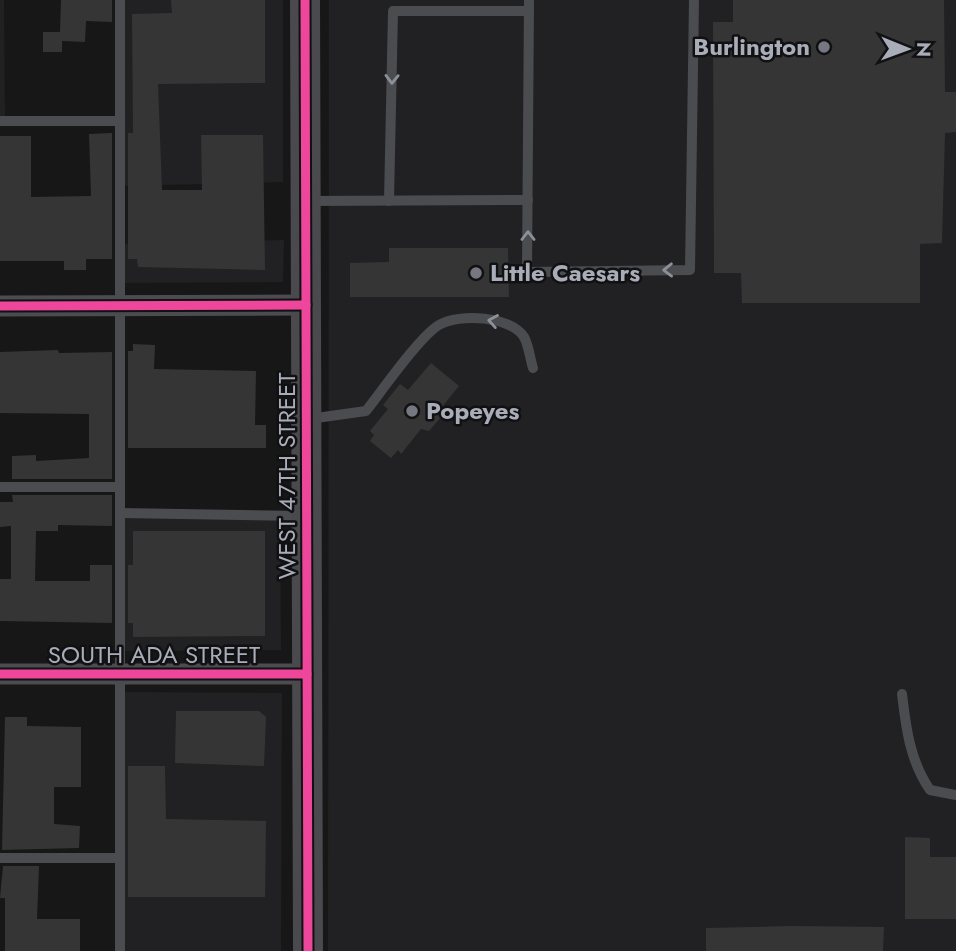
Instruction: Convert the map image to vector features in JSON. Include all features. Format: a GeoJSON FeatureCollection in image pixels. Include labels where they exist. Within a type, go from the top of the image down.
{"type":"FeatureCollection","features":[{"type":"Feature","properties":{"kind":"main road","name":"WEST 47TH STREET"},"geometry":{"type":"LineString","coordinates":[[306,0],[308,951]]}},
{"type":"Feature","properties":{"kind":"street"},"geometry":{"type":"LineString","coordinates":[[0,306],[306,305]]}},
{"type":"Feature","properties":{"kind":"street","name":"SOUTH ADA STREET"},"geometry":{"type":"LineString","coordinates":[[0,674],[307,674]]}},
{"type":"Feature","properties":{"kind":"lane"},"geometry":{"type":"LineString","coordinates":[[120,0],[120,951]]}},
{"type":"Feature","properties":{"kind":"lane"},"geometry":{"type":"LineString","coordinates":[[389,201],[393,11],[529,5],[527,272],[690,270],[694,0]]}},
{"type":"Feature","properties":{"kind":"lane"},"geometry":{"type":"LineString","coordinates":[[0,121],[120,121]]}},
{"type":"Feature","properties":{"kind":"lane"},"geometry":{"type":"LineString","coordinates":[[306,201],[528,200]]}},
{"type":"Feature","properties":{"kind":"lane"},"geometry":{"type":"LineString","coordinates":[[306,419],[331,418],[366,411],[398,369],[439,325],[470,317],[509,324],[523,337],[533,368]]}},
{"type":"Feature","properties":{"kind":"lane"},"geometry":{"type":"LineString","coordinates":[[0,487],[120,487]]}},
{"type":"Feature","properties":{"kind":"lane"},"geometry":{"type":"LineString","coordinates":[[120,513],[307,516]]}},
{"type":"Feature","properties":{"kind":"lane"},"geometry":{"type":"LineString","coordinates":[[902,694],[907,733],[919,773],[930,790],[956,795]]}},
{"type":"Feature","properties":{"kind":"lane"},"geometry":{"type":"LineString","coordinates":[[0,858],[120,858]]}},
{"type":"Feature","properties":{"kind":"shaded area"},"geometry":{"type":"Polygon","coordinates":[[[0,0],[4,0],[5,121],[0,121],[0,0]]]}},
{"type":"Feature","properties":{"kind":"shaded area"},"geometry":{"type":"Polygon","coordinates":[[[120,0],[283,0],[283,182],[120,186],[120,0]]]}},
{"type":"Feature","properties":{"kind":"shaded area"},"geometry":{"type":"Polygon","coordinates":[[[329,0],[956,0],[956,951],[328,951],[329,0]]]}},
{"type":"Feature","properties":{"kind":"shaded area"},"geometry":{"type":"Polygon","coordinates":[[[284,240],[283,282],[120,283],[120,244],[284,240]]]}},
{"type":"Feature","properties":{"kind":"shaded area"},"geometry":{"type":"Polygon","coordinates":[[[120,513],[280,516],[281,650],[120,651],[120,513]]]}},
{"type":"Feature","properties":{"kind":"shaded area"},"geometry":{"type":"Polygon","coordinates":[[[120,692],[282,693],[281,951],[120,951],[120,692]]]}},
{"type":"Feature","properties":{"kind":"building"},"geometry":{"type":"Polygon","coordinates":[[[61,0],[112,0],[112,22],[86,21],[85,42],[62,41],[62,52],[43,52],[43,32],[60,32],[61,0]]]}},
{"type":"Feature","properties":{"kind":"building"},"geometry":{"type":"Polygon","coordinates":[[[171,0],[265,0],[265,83],[158,84],[162,190],[202,190],[201,135],[263,135],[265,270],[138,267],[137,259],[128,259],[128,133],[133,133],[132,14],[172,13],[171,0]]]}},
{"type":"Feature","properties":{"kind":"building"},"geometry":{"type":"Polygon","coordinates":[[[733,0],[944,0],[945,92],[956,92],[956,132],[945,133],[942,243],[920,244],[920,303],[742,303],[741,273],[714,273],[713,22],[733,22],[733,0]]]}},
{"type":"Feature","properties":{"kind":"building"},"geometry":{"type":"Polygon","coordinates":[[[112,133],[112,259],[86,259],[86,270],[64,270],[64,261],[0,261],[0,136],[31,136],[31,197],[91,196],[89,134],[112,133]]]}},
{"type":"Feature","properties":{"kind":"building"},"geometry":{"type":"Polygon","coordinates":[[[389,248],[508,248],[509,297],[350,297],[350,263],[389,262],[389,248]]]}},
{"type":"Feature","properties":{"kind":"building"},"geometry":{"type":"Polygon","coordinates":[[[133,344],[155,345],[154,369],[256,371],[255,425],[266,425],[266,448],[128,448],[128,351],[133,351],[133,344]]]}},
{"type":"Feature","properties":{"kind":"building"},"geometry":{"type":"Polygon","coordinates":[[[58,350],[59,353],[112,352],[112,479],[12,479],[12,456],[36,455],[36,461],[89,458],[89,414],[0,413],[0,352],[58,350]]]}},
{"type":"Feature","properties":{"kind":"building","name":"Popeyes"},"geometry":{"type":"Polygon","coordinates":[[[431,363],[459,386],[437,413],[442,416],[429,431],[421,429],[401,454],[398,450],[391,458],[370,441],[374,435],[370,431],[388,409],[383,405],[400,384],[408,390],[431,363]]]}},
{"type":"Feature","properties":{"kind":"building"},"geometry":{"type":"Polygon","coordinates":[[[12,495],[112,495],[112,526],[58,525],[58,531],[36,531],[35,581],[90,581],[90,565],[112,565],[112,623],[0,621],[0,579],[11,579],[11,526],[0,527],[0,502],[13,502],[12,495]]]}},
{"type":"Feature","properties":{"kind":"building"},"geometry":{"type":"Polygon","coordinates":[[[133,531],[265,531],[265,636],[133,637],[133,623],[128,623],[128,565],[133,565],[133,531]]]}},
{"type":"Feature","properties":{"kind":"building"},"geometry":{"type":"Polygon","coordinates":[[[176,711],[259,711],[266,717],[264,766],[175,763],[176,711]]]}},
{"type":"Feature","properties":{"kind":"building"},"geometry":{"type":"Polygon","coordinates":[[[5,717],[27,717],[27,726],[81,727],[81,787],[54,787],[54,824],[80,826],[79,848],[2,850],[5,717]]]}},
{"type":"Feature","properties":{"kind":"building"},"geometry":{"type":"Polygon","coordinates":[[[128,766],[165,766],[166,819],[266,821],[265,897],[128,897],[128,766]]]}},
{"type":"Feature","properties":{"kind":"building"},"geometry":{"type":"Polygon","coordinates":[[[905,837],[930,838],[930,857],[956,857],[956,919],[905,919],[905,837]]]}},
{"type":"Feature","properties":{"kind":"building"},"geometry":{"type":"Polygon","coordinates":[[[3,866],[39,866],[37,919],[80,919],[80,951],[5,951],[5,898],[0,898],[3,866]]]}},
{"type":"Feature","properties":{"kind":"building"},"geometry":{"type":"Polygon","coordinates":[[[884,927],[883,951],[706,951],[706,928],[884,927]]]}},
{"type":"Feature","properties":{"kind":"cycle path"},"geometry":{"type":"LineString","coordinates":[[305,0],[308,951]]}},
{"type":"Feature","properties":{"kind":"cycle path"},"geometry":{"type":"LineString","coordinates":[[0,306],[306,305]]}},
{"type":"Feature","properties":{"kind":"cycle path"},"geometry":{"type":"LineString","coordinates":[[0,674],[307,674]]}},
{"type":"Feature","properties":{"kind":"place","name":"Burlington"},"geometry":{"type":"Point","coordinates":[824,47]}},
{"type":"Feature","properties":{"kind":"place","name":"Little Caesars"},"geometry":{"type":"Point","coordinates":[476,273]}},
{"type":"Feature","properties":{"kind":"place","name":"Popeyes"},"geometry":{"type":"Point","coordinates":[412,411]}}]}
